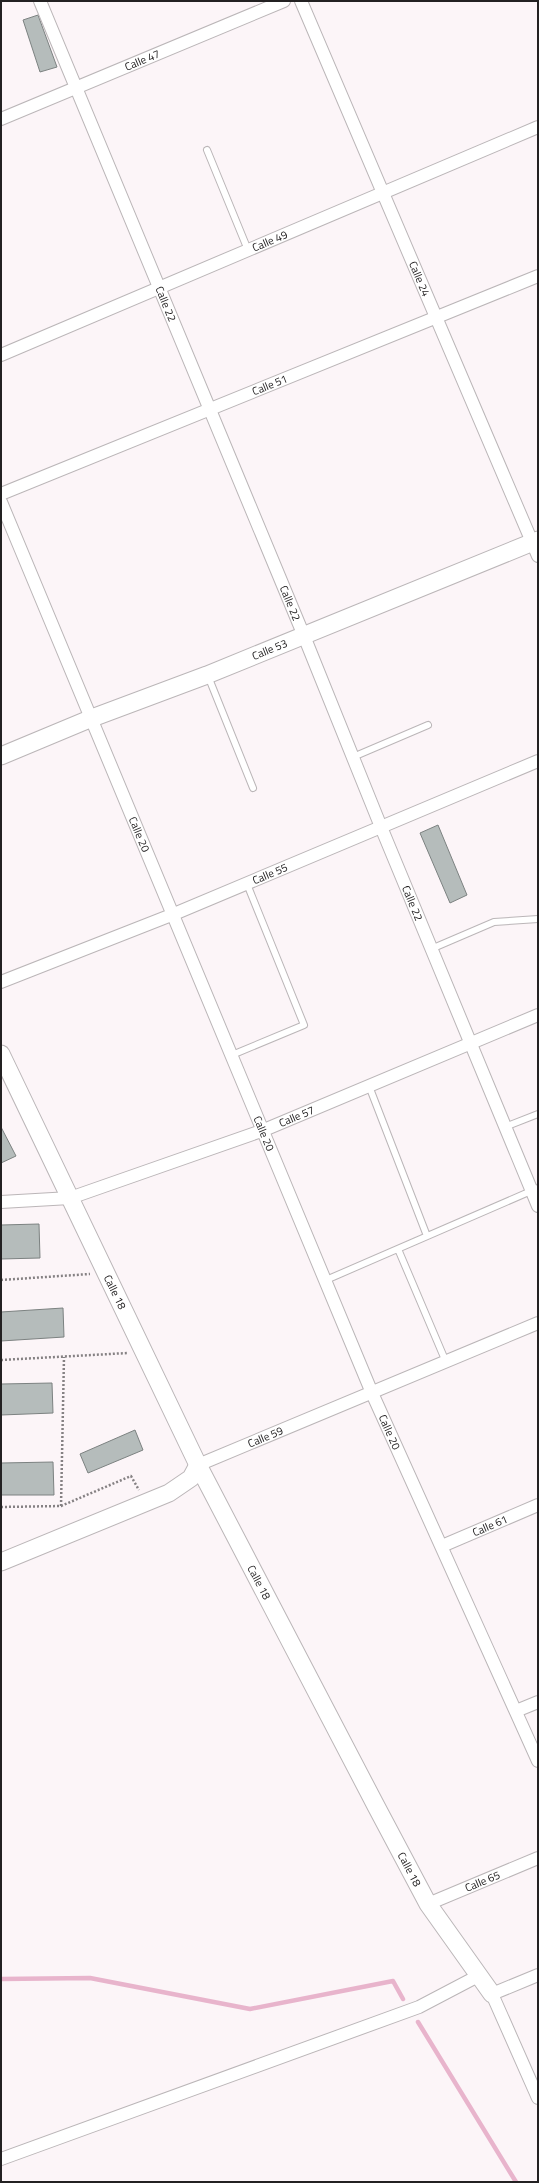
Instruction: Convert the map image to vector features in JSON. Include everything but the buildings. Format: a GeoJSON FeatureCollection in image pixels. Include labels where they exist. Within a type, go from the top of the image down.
{"type":"FeatureCollection","features":[{"type":"Feature","properties":{"kind":"street","name":"Calle 22"},"geometry":{"type":"LineString","coordinates":[[40,1],[304,636],[381,828],[470,1043],[505,1127],[535,1189],[538,1206]]}},
{"type":"Feature","properties":{"kind":"street","name":"Calle 47"},"geometry":{"type":"LineString","coordinates":[[1,119],[284,1]]}},
{"type":"Feature","properties":{"kind":"street","name":"Calle 24"},"geometry":{"type":"LineString","coordinates":[[301,1],[536,546]]}},
{"type":"Feature","properties":{"kind":"street","name":"Calle 49"},"geometry":{"type":"LineString","coordinates":[[1,355],[538,127]]}},
{"type":"Feature","properties":{"kind":"street","name":"Calle 51"},"geometry":{"type":"LineString","coordinates":[[1,494],[538,276]]}},
{"type":"Feature","properties":{"kind":"street","name":"Calle 20"},"geometry":{"type":"LineString","coordinates":[[1,502],[264,1130],[372,1393],[538,1760]]}},
{"type":"Feature","properties":{"kind":"street","name":"Calle 53"},"geometry":{"type":"LineString","coordinates":[[1,756],[92,718],[207,675],[536,546]]}},
{"type":"Feature","properties":{"kind":"street","name":"Calle 55"},"geometry":{"type":"LineString","coordinates":[[1,982],[247,884],[538,761]]}},
{"type":"Feature","properties":{"kind":"street","name":"Calle 57"},"geometry":{"type":"LineString","coordinates":[[1,1202],[70,1198],[264,1130],[538,1015]]}},
{"type":"Feature","properties":{"kind":"street","name":"Calle 18"},"geometry":{"type":"LineString","coordinates":[[1,1054],[198,1465],[428,1904],[480,1975],[492,1994],[538,2098]]}},
{"type":"Feature","properties":{"kind":"street","name":"Calle 59"},"geometry":{"type":"LineString","coordinates":[[198,1465],[538,1323]]}},
{"type":"Feature","properties":{"kind":"street"},"geometry":{"type":"LineString","coordinates":[[1,1562],[169,1493],[191,1478],[198,1465]]}},
{"type":"Feature","properties":{"kind":"street","name":"Calle 61"},"geometry":{"type":"LineString","coordinates":[[442,1546],[538,1506]]}},
{"type":"Feature","properties":{"kind":"street"},"geometry":{"type":"LineString","coordinates":[[516,1711],[538,1702]]}},
{"type":"Feature","properties":{"kind":"street","name":"Calle 65"},"geometry":{"type":"LineString","coordinates":[[428,1904],[538,1858]]}},
{"type":"Feature","properties":{"kind":"street"},"geometry":{"type":"LineString","coordinates":[[1,2160],[419,2007],[480,1975]]}},
{"type":"Feature","properties":{"kind":"street"},"geometry":{"type":"LineString","coordinates":[[492,1994],[538,1975]]}},
{"type":"Feature","properties":{"kind":"lane"},"geometry":{"type":"LineString","coordinates":[[206,150],[248,250]]}},
{"type":"Feature","properties":{"kind":"lane"},"geometry":{"type":"LineString","coordinates":[[207,675],[253,788]]}},
{"type":"Feature","properties":{"kind":"lane"},"geometry":{"type":"LineString","coordinates":[[353,757],[428,725]]}},
{"type":"Feature","properties":{"kind":"lane"},"geometry":{"type":"LineString","coordinates":[[232,1055],[304,1025],[247,884]]}},
{"type":"Feature","properties":{"kind":"lane"},"geometry":{"type":"LineString","coordinates":[[431,949],[494,922],[538,919]]}},
{"type":"Feature","properties":{"kind":"lane"},"geometry":{"type":"LineString","coordinates":[[368,1086],[427,1236]]}},
{"type":"Feature","properties":{"kind":"lane"},"geometry":{"type":"LineString","coordinates":[[505,1127],[538,1114]]}},
{"type":"Feature","properties":{"kind":"lane"},"geometry":{"type":"LineString","coordinates":[[326,1280],[535,1189]]}},
{"type":"Feature","properties":{"kind":"lane"},"geometry":{"type":"LineString","coordinates":[[398,1249],[446,1362]]}},
{"type":"Feature","properties":{"kind":"path"},"geometry":{"type":"LineString","coordinates":[[1,1280],[106,1273]]}},
{"type":"Feature","properties":{"kind":"path"},"geometry":{"type":"LineString","coordinates":[[1,1360],[144,1353]]}},
{"type":"Feature","properties":{"kind":"path"},"geometry":{"type":"LineString","coordinates":[[61,1506],[64,1357]]}},
{"type":"Feature","properties":{"kind":"path"},"geometry":{"type":"LineString","coordinates":[[1,1507],[61,1506],[131,1476],[146,1503]]}},
{"type":"Feature","properties":{"kind":"waterway"},"geometry":{"type":"LineString","coordinates":[[1,1979],[90,1978],[250,2009],[393,1981],[403,1999]]}},
{"type":"Feature","properties":{"kind":"waterway"},"geometry":{"type":"LineString","coordinates":[[418,2022],[516,2182]]}}]}
